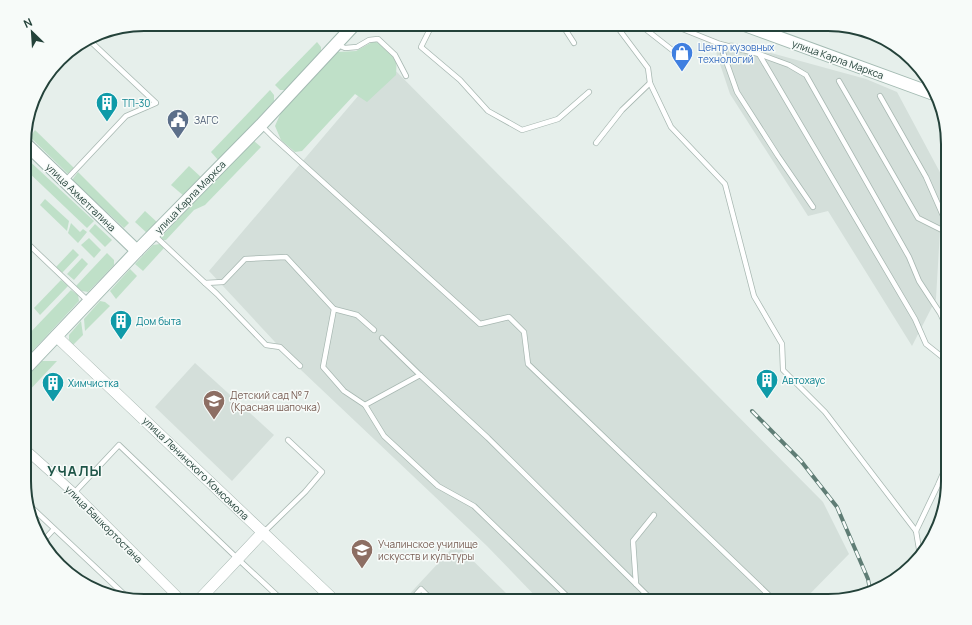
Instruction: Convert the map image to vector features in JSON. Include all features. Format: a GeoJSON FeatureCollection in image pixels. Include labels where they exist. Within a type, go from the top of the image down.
{"type":"FeatureCollection","features":[{"type":"Feature","properties":{"kind":"main road","name":"улица Карла Маркса"},"geometry":{"type":"LineString","coordinates":[[31,363],[153,234],[261,125],[348,31]]}},
{"type":"Feature","properties":{"kind":"main road","name":"улица Карла Маркса"},"geometry":{"type":"LineString","coordinates":[[761,31],[928,92]]}},
{"type":"Feature","properties":{"kind":"main road","name":"улица Ахметгалина"},"geometry":{"type":"LineString","coordinates":[[31,149],[137,251]]}},
{"type":"Feature","properties":{"kind":"street","name":"улица Ленинского Комсомола"},"geometry":{"type":"LineString","coordinates":[[56,336],[329,594]]}},
{"type":"Feature","properties":{"kind":"street","name":"улица Башкортостана"},"geometry":{"type":"LineString","coordinates":[[31,454],[74,493],[175,594]]}},
{"type":"Feature","properties":{"kind":"street"},"geometry":{"type":"LineString","coordinates":[[205,594],[263,532]]}},
{"type":"Feature","properties":{"kind":"lane"},"geometry":{"type":"LineString","coordinates":[[429,31],[421,47],[460,80],[488,111],[522,130],[558,118],[589,92]]}},
{"type":"Feature","properties":{"kind":"lane"},"geometry":{"type":"LineString","coordinates":[[566,31],[574,43]]}},
{"type":"Feature","properties":{"kind":"lane"},"geometry":{"type":"LineString","coordinates":[[620,31],[648,68],[650,83],[672,127],[725,184],[754,296],[782,344],[783,370],[825,412],[916,531],[919,548]]}},
{"type":"Feature","properties":{"kind":"lane"},"geometry":{"type":"LineString","coordinates":[[648,31],[676,53]]}},
{"type":"Feature","properties":{"kind":"lane"},"geometry":{"type":"LineString","coordinates":[[688,31],[720,44],[759,54],[789,65],[806,75],[909,257],[919,281],[941,315]]}},
{"type":"Feature","properties":{"kind":"lane"},"geometry":{"type":"LineString","coordinates":[[336,44],[345,48],[357,47],[369,40],[378,39],[396,55],[406,76]]}},
{"type":"Feature","properties":{"kind":"lane"},"geometry":{"type":"LineString","coordinates":[[64,182],[126,116],[156,103],[93,44]]}},
{"type":"Feature","properties":{"kind":"lane"},"geometry":{"type":"LineString","coordinates":[[720,44],[737,92],[813,207]]}},
{"type":"Feature","properties":{"kind":"lane"},"geometry":{"type":"LineString","coordinates":[[759,54],[915,318],[926,344],[941,356]]}},
{"type":"Feature","properties":{"kind":"lane"},"geometry":{"type":"LineString","coordinates":[[839,81],[918,218],[941,230]]}},
{"type":"Feature","properties":{"kind":"lane"},"geometry":{"type":"LineString","coordinates":[[596,143],[622,110],[650,83]]}},
{"type":"Feature","properties":{"kind":"lane"},"geometry":{"type":"LineString","coordinates":[[880,96],[926,177],[941,211]]}},
{"type":"Feature","properties":{"kind":"lane"},"geometry":{"type":"LineString","coordinates":[[261,125],[273,138],[480,324],[509,317],[524,332],[528,364],[768,594]]}},
{"type":"Feature","properties":{"kind":"lane"},"geometry":{"type":"LineString","coordinates":[[153,234],[217,294],[266,345],[280,347],[300,366]]}},
{"type":"Feature","properties":{"kind":"lane"},"geometry":{"type":"LineString","coordinates":[[31,248],[89,302]]}},
{"type":"Feature","properties":{"kind":"lane"},"geometry":{"type":"LineString","coordinates":[[205,283],[223,282],[245,259],[286,257],[334,309],[357,315],[374,330]]}},
{"type":"Feature","properties":{"kind":"lane"},"geometry":{"type":"LineString","coordinates":[[334,309],[323,367],[344,391],[365,405],[384,436],[438,486],[474,506],[565,594]]}},
{"type":"Feature","properties":{"kind":"lane"},"geometry":{"type":"LineString","coordinates":[[382,338],[488,438],[646,594]]}},
{"type":"Feature","properties":{"kind":"lane"},"geometry":{"type":"LineString","coordinates":[[365,405],[420,375]]}},
{"type":"Feature","properties":{"kind":"lane"},"geometry":{"type":"LineString","coordinates":[[263,532],[305,492],[322,472],[288,440]]}},
{"type":"Feature","properties":{"kind":"lane"},"geometry":{"type":"LineString","coordinates":[[74,493],[119,445],[276,594]]}},
{"type":"Feature","properties":{"kind":"lane"},"geometry":{"type":"LineString","coordinates":[[916,531],[941,478]]}},
{"type":"Feature","properties":{"kind":"lane"},"geometry":{"type":"LineString","coordinates":[[35,511],[121,592]]}},
{"type":"Feature","properties":{"kind":"lane"},"geometry":{"type":"LineString","coordinates":[[636,584],[633,541],[654,515]]}},
{"type":"Feature","properties":{"kind":"lane"},"geometry":{"type":"LineString","coordinates":[[46,537],[54,529]]}},
{"type":"Feature","properties":{"kind":"lane"},"geometry":{"type":"LineString","coordinates":[[416,594],[421,589],[426,594]]}},
{"type":"Feature","properties":{"kind":"shaded area"},"geometry":{"type":"Polygon","coordinates":[[[731,42],[866,79],[897,92],[941,174],[941,213],[936,299],[912,346],[828,211],[808,216],[730,94],[715,49],[731,42]]]}},
{"type":"Feature","properties":{"kind":"shaded area"},"geometry":{"type":"Polygon","coordinates":[[[387,62],[823,502],[849,554],[810,594],[533,594],[487,546],[301,370],[209,271],[387,62]]]}},
{"type":"Feature","properties":{"kind":"shaded area","name":"Детский сад № 7 (Красная шапочка)"},"geometry":{"type":"Polygon","coordinates":[[[195,363],[274,435],[232,481],[155,407],[195,363]]]}},
{"type":"Feature","properties":{"kind":"shaded area"},"geometry":{"type":"Polygon","coordinates":[[[456,544],[507,594],[410,594],[456,544]]]}},
{"type":"Feature","properties":{"kind":"green space"},"geometry":{"type":"Polygon","coordinates":[[[374,41],[381,44],[393,55],[396,64],[396,75],[367,102],[355,94],[302,151],[295,152],[281,140],[275,126],[282,110],[337,52],[356,51],[374,41]]]}},
{"type":"Feature","properties":{"kind":"green space"},"geometry":{"type":"Polygon","coordinates":[[[317,42],[321,47],[321,53],[285,90],[280,90],[275,85],[317,42]]]}},
{"type":"Feature","properties":{"kind":"green space"},"geometry":{"type":"Polygon","coordinates":[[[270,90],[274,95],[274,101],[219,161],[211,152],[270,90]]]}},
{"type":"Feature","properties":{"kind":"green space"},"geometry":{"type":"Polygon","coordinates":[[[35,130],[74,168],[68,174],[31,138],[32,135],[35,130]]]}},
{"type":"Feature","properties":{"kind":"green space"},"geometry":{"type":"Polygon","coordinates":[[[253,140],[261,147],[205,205],[194,210],[166,240],[162,240],[161,237],[253,140]]]}},
{"type":"Feature","properties":{"kind":"green space"},"geometry":{"type":"Polygon","coordinates":[[[31,163],[94,221],[87,228],[31,175],[31,163]]]}},
{"type":"Feature","properties":{"kind":"green space"},"geometry":{"type":"Polygon","coordinates":[[[189,166],[202,178],[184,196],[171,185],[189,166]]]}},
{"type":"Feature","properties":{"kind":"green space"},"geometry":{"type":"Polygon","coordinates":[[[78,172],[129,223],[124,228],[72,180],[78,172]]]}},
{"type":"Feature","properties":{"kind":"green space"},"geometry":{"type":"Polygon","coordinates":[[[45,199],[69,221],[67,231],[40,205],[45,199]]]}},
{"type":"Feature","properties":{"kind":"green space"},"geometry":{"type":"Polygon","coordinates":[[[145,211],[158,223],[148,234],[135,222],[145,211]]]}},
{"type":"Feature","properties":{"kind":"green space"},"geometry":{"type":"Polygon","coordinates":[[[71,223],[80,232],[83,229],[87,232],[78,243],[68,233],[71,223]]]}},
{"type":"Feature","properties":{"kind":"green space"},"geometry":{"type":"Polygon","coordinates":[[[95,224],[112,240],[105,247],[89,231],[95,224]]]}},
{"type":"Feature","properties":{"kind":"green space"},"geometry":{"type":"Polygon","coordinates":[[[89,238],[101,250],[94,258],[81,245],[89,238]]]}},
{"type":"Feature","properties":{"kind":"green space"},"geometry":{"type":"Polygon","coordinates":[[[160,244],[164,248],[143,271],[135,264],[153,245],[160,244]]]}},
{"type":"Feature","properties":{"kind":"green space"},"geometry":{"type":"Polygon","coordinates":[[[73,249],[79,255],[62,273],[56,267],[73,249]]]}},
{"type":"Feature","properties":{"kind":"green space"},"geometry":{"type":"Polygon","coordinates":[[[107,253],[114,260],[114,265],[88,292],[82,291],[76,286],[107,253]]]}},
{"type":"Feature","properties":{"kind":"green space"},"geometry":{"type":"Polygon","coordinates":[[[82,258],[88,264],[74,280],[67,274],[82,258]]]}},
{"type":"Feature","properties":{"kind":"green space"},"geometry":{"type":"Polygon","coordinates":[[[130,269],[137,276],[116,299],[110,291],[130,269]]]}},
{"type":"Feature","properties":{"kind":"green space"},"geometry":{"type":"Polygon","coordinates":[[[61,280],[68,286],[40,315],[34,308],[61,280]]]}},
{"type":"Feature","properties":{"kind":"green space"},"geometry":{"type":"Polygon","coordinates":[[[71,290],[78,295],[79,301],[31,353],[31,332],[71,290]]]}},
{"type":"Feature","properties":{"kind":"green space"},"geometry":{"type":"Polygon","coordinates":[[[100,301],[105,302],[110,306],[85,331],[84,319],[100,301]]]}},
{"type":"Feature","properties":{"kind":"green space"},"geometry":{"type":"Polygon","coordinates":[[[81,321],[83,335],[73,345],[69,340],[69,335],[81,321]]]}},
{"type":"Feature","properties":{"kind":"green space"},"geometry":{"type":"Polygon","coordinates":[[[42,361],[57,361],[31,389],[31,372],[42,361]]]}},
{"type":"Feature","properties":{"kind":"railway"},"geometry":{"type":"LineString","coordinates":[[752,411],[801,461],[837,507],[868,579],[869,586]]}},
{"type":"Feature","properties":{"kind":"place","name":"Центр кузовных технологий"},"geometry":{"type":"Point","coordinates":[682,72]}},
{"type":"Feature","properties":{"kind":"place","name":"ТП-30"},"geometry":{"type":"Point","coordinates":[107,122]}},
{"type":"Feature","properties":{"kind":"place","name":"ЗАГС"},"geometry":{"type":"Point","coordinates":[178,140]}},
{"type":"Feature","properties":{"kind":"place","name":"Дом быта"},"geometry":{"type":"Point","coordinates":[121,340]}},
{"type":"Feature","properties":{"kind":"place","name":"Автохаус"},"geometry":{"type":"Point","coordinates":[767,400]}},
{"type":"Feature","properties":{"kind":"place","name":"Химчистка"},"geometry":{"type":"Point","coordinates":[53,402]}},
{"type":"Feature","properties":{"kind":"place","name":"Детский сад № 7 (Красная шапочка)"},"geometry":{"type":"Point","coordinates":[214,420]}},
{"type":"Feature","properties":{"kind":"place","name":"Учалинское училище искусств и культуры"},"geometry":{"type":"Point","coordinates":[362,570]}},
{"type":"Feature","properties":{"kind":"district","name":"УЧАЛЫ"},"geometry":{"type":"Point","coordinates":[75,471]}}]}
